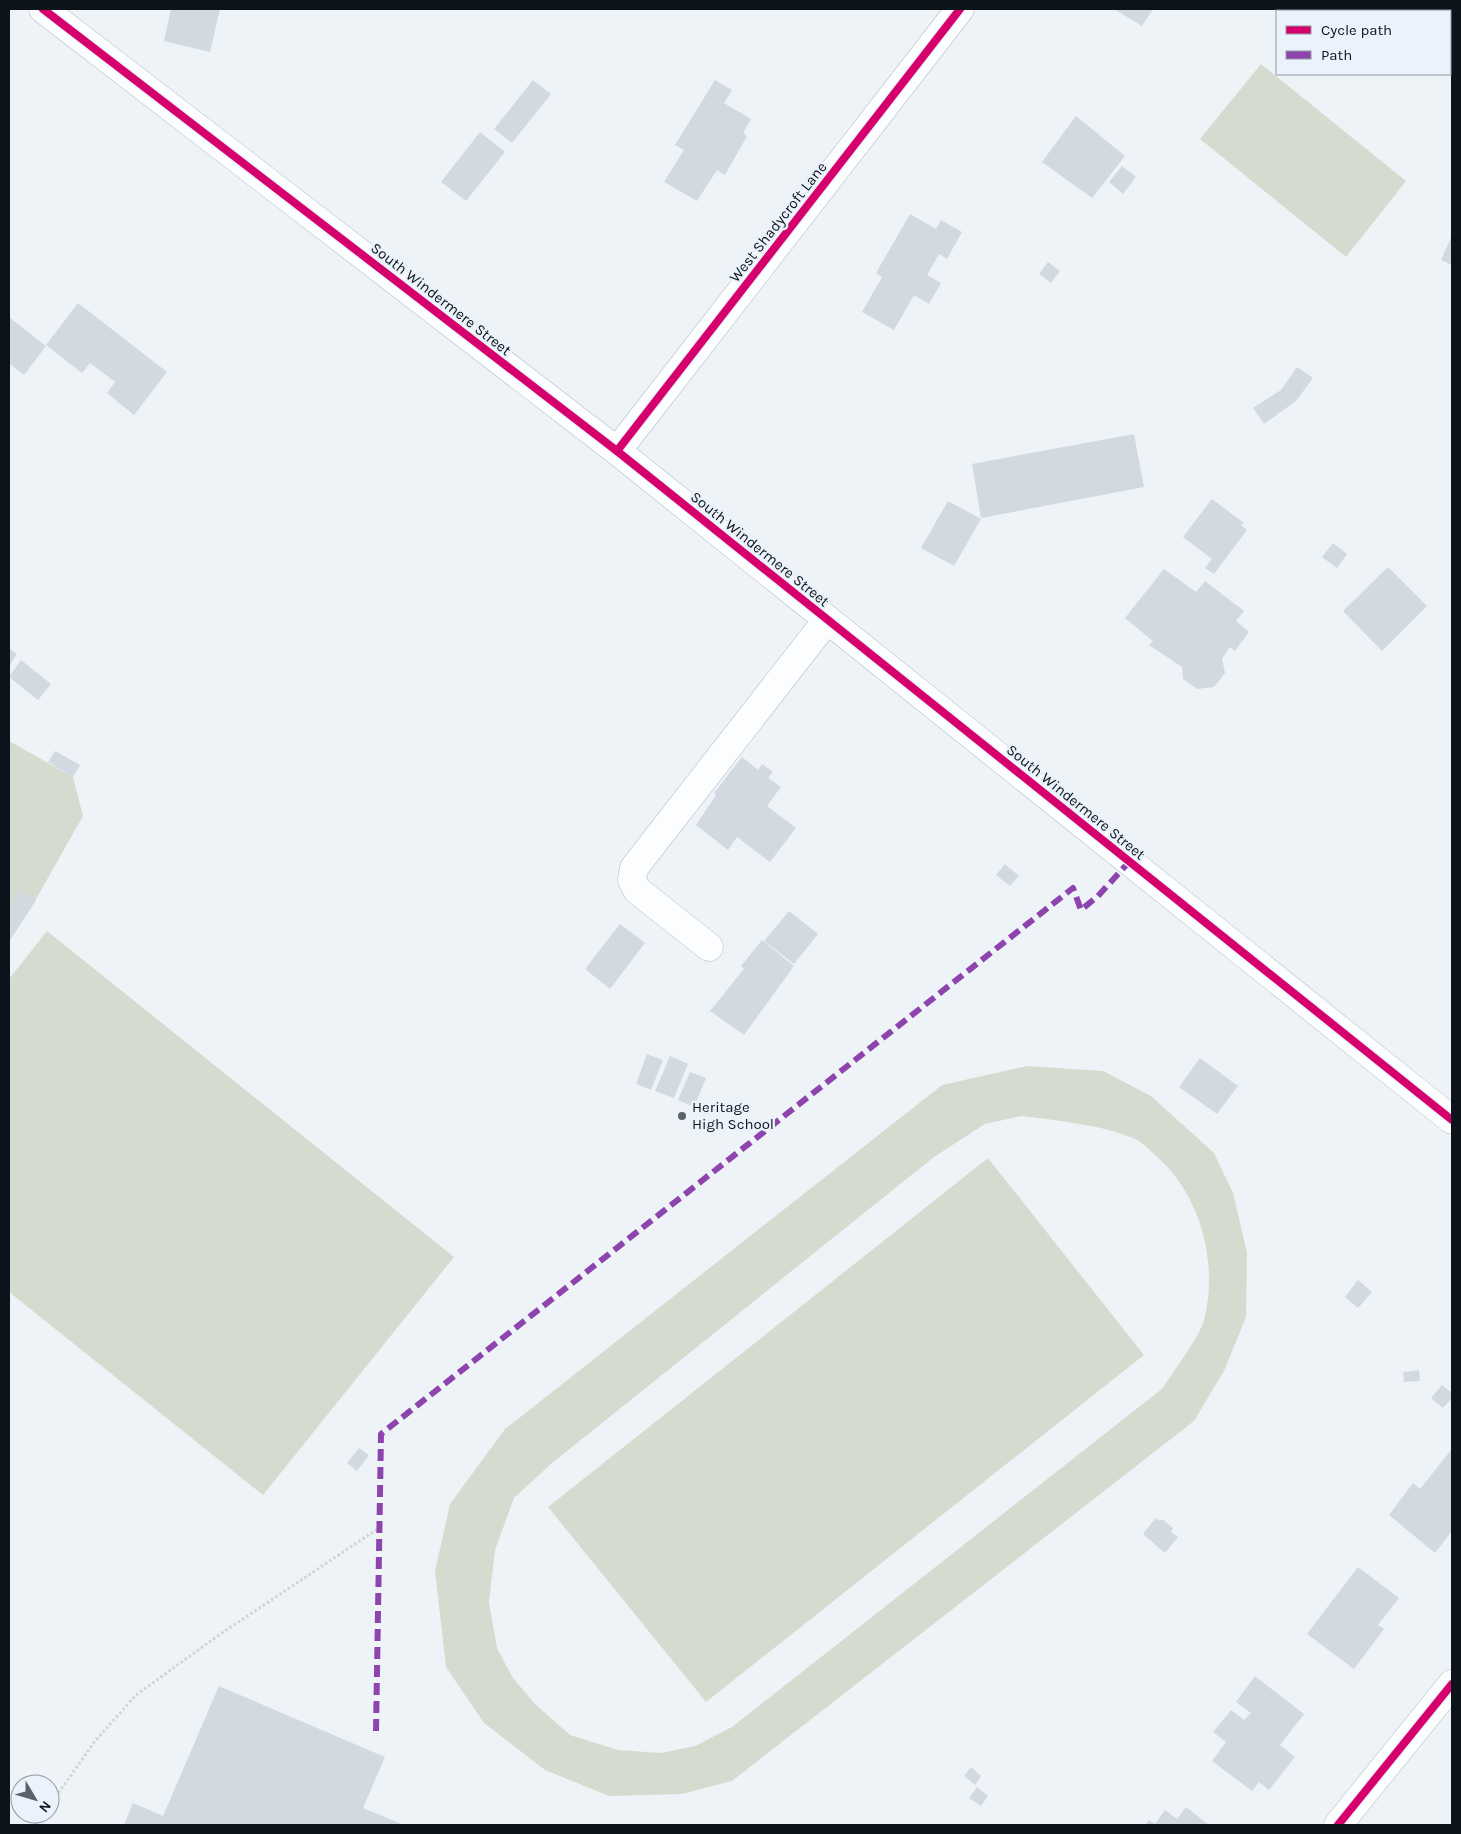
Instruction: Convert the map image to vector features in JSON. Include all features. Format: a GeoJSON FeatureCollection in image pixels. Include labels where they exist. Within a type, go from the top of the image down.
{"type":"FeatureCollection","features":[{"type":"Feature","properties":{"kind":"street","name":"South Windermere Street"},"geometry":{"type":"LineString","coordinates":[[43,9],[617,451],[1452,1120]]}},
{"type":"Feature","properties":{"kind":"street","name":"West Shadycroft Lane"},"geometry":{"type":"LineString","coordinates":[[617,451],[960,9]]}},
{"type":"Feature","properties":{"kind":"street"},"geometry":{"type":"LineString","coordinates":[[709,947],[637,890],[632,880],[634,868],[827,620]]}},
{"type":"Feature","properties":{"kind":"street"},"geometry":{"type":"LineString","coordinates":[[1338,1825],[1452,1684]]}},
{"type":"Feature","properties":{"kind":"path"},"geometry":{"type":"LineString","coordinates":[[60,1791],[95,1741],[136,1695],[219,1635],[379,1528]]}},
{"type":"Feature","properties":{"kind":"shaded area"},"geometry":{"type":"Polygon","coordinates":[[[1261,64],[1406,181],[1346,257],[1200,139],[1261,64]]]}},
{"type":"Feature","properties":{"kind":"shaded area"},"geometry":{"type":"Polygon","coordinates":[[[9,741],[73,777],[83,816],[31,908],[9,938],[9,741]]]}},
{"type":"Feature","properties":{"kind":"shaded area"},"geometry":{"type":"Polygon","coordinates":[[[47,931],[454,1257],[263,1495],[9,1292],[9,979],[47,931]]]}},
{"type":"Feature","properties":{"kind":"shaded area"},"geometry":{"type":"Polygon","coordinates":[[[1027,1066],[1103,1071],[1151,1096],[1214,1153],[1233,1193],[1247,1253],[1246,1317],[1224,1371],[1194,1421],[732,1781],[682,1794],[609,1796],[545,1770],[484,1723],[446,1667],[435,1571],[450,1504],[505,1429],[942,1085],[1027,1066]],[[1022,1116],[985,1124],[934,1157],[552,1463],[514,1498],[495,1550],[489,1602],[497,1648],[513,1678],[535,1704],[570,1735],[618,1750],[661,1753],[695,1746],[732,1727],[1163,1388],[1192,1345],[1201,1327],[1208,1298],[1207,1252],[1194,1208],[1170,1170],[1136,1139],[1092,1126],[1022,1116]]]}},
{"type":"Feature","properties":{"kind":"shaded area"},"geometry":{"type":"Polygon","coordinates":[[[988,1158],[1144,1355],[706,1702],[548,1507],[988,1158]]]}},
{"type":"Feature","properties":{"kind":"building"},"geometry":{"type":"Polygon","coordinates":[[[171,9],[220,9],[210,52],[164,41],[171,9]]]}},
{"type":"Feature","properties":{"kind":"building"},"geometry":{"type":"Polygon","coordinates":[[[1114,9],[1153,9],[1142,26],[1114,9]]]}},
{"type":"Feature","properties":{"kind":"building"},"geometry":{"type":"Polygon","coordinates":[[[533,80],[551,94],[512,143],[494,129],[533,80]]]}},
{"type":"Feature","properties":{"kind":"building"},"geometry":{"type":"Polygon","coordinates":[[[715,80],[732,90],[724,103],[751,119],[743,133],[747,136],[725,175],[717,170],[697,201],[664,182],[684,150],[675,145],[715,80]]]}},
{"type":"Feature","properties":{"kind":"building"},"geometry":{"type":"Polygon","coordinates":[[[1076,116],[1125,156],[1092,198],[1042,162],[1076,116]]]}},
{"type":"Feature","properties":{"kind":"building"},"geometry":{"type":"Polygon","coordinates":[[[480,132],[505,152],[466,201],[441,182],[480,132]]]}},
{"type":"Feature","properties":{"kind":"building"},"geometry":{"type":"Polygon","coordinates":[[[1122,166],[1136,177],[1123,194],[1109,182],[1122,166]]]}},
{"type":"Feature","properties":{"kind":"building"},"geometry":{"type":"Polygon","coordinates":[[[910,214],[936,229],[941,220],[962,232],[947,259],[939,254],[927,275],[941,283],[929,304],[914,295],[894,330],[862,312],[882,277],[876,273],[910,214]]]}},
{"type":"Feature","properties":{"kind":"building"},"geometry":{"type":"Polygon","coordinates":[[[1452,235],[1452,265],[1441,260],[1452,235]]]}},
{"type":"Feature","properties":{"kind":"building"},"geometry":{"type":"Polygon","coordinates":[[[1048,262],[1060,271],[1051,283],[1039,274],[1048,262]]]}},
{"type":"Feature","properties":{"kind":"building"},"geometry":{"type":"Polygon","coordinates":[[[78,303],[167,372],[134,415],[107,393],[115,382],[90,363],[82,373],[46,345],[78,303]]]}},
{"type":"Feature","properties":{"kind":"building"},"geometry":{"type":"Polygon","coordinates":[[[10,318],[46,346],[24,375],[9,363],[10,318]]]}},
{"type":"Feature","properties":{"kind":"building"},"geometry":{"type":"Polygon","coordinates":[[[1297,367],[1313,378],[1296,401],[1264,424],[1253,408],[1281,390],[1297,367]]]}},
{"type":"Feature","properties":{"kind":"building"},"geometry":{"type":"Polygon","coordinates":[[[1134,434],[1144,487],[981,518],[972,464],[1134,434]]]}},
{"type":"Feature","properties":{"kind":"building"},"geometry":{"type":"Polygon","coordinates":[[[1212,499],[1244,523],[1241,525],[1247,530],[1214,574],[1205,568],[1212,559],[1183,537],[1212,499]]]}},
{"type":"Feature","properties":{"kind":"building"},"geometry":{"type":"Polygon","coordinates":[[[948,501],[981,519],[954,566],[921,548],[948,501]]]}},
{"type":"Feature","properties":{"kind":"building"},"geometry":{"type":"Polygon","coordinates":[[[1333,543],[1347,554],[1337,568],[1322,557],[1333,543]]]}},
{"type":"Feature","properties":{"kind":"building"},"geometry":{"type":"Polygon","coordinates":[[[1388,567],[1427,606],[1382,651],[1343,611],[1388,567]]]}},
{"type":"Feature","properties":{"kind":"building"},"geometry":{"type":"Polygon","coordinates":[[[1164,569],[1196,592],[1205,581],[1244,611],[1236,621],[1249,632],[1235,651],[1230,647],[1222,659],[1225,673],[1214,687],[1197,689],[1183,679],[1182,667],[1149,645],[1153,641],[1125,618],[1164,569]]]}},
{"type":"Feature","properties":{"kind":"building"},"geometry":{"type":"Polygon","coordinates":[[[9,648],[17,654],[9,666],[9,648]]]}},
{"type":"Feature","properties":{"kind":"building"},"geometry":{"type":"Polygon","coordinates":[[[21,660],[51,684],[38,700],[9,677],[21,660]]]}},
{"type":"Feature","properties":{"kind":"building"},"geometry":{"type":"Polygon","coordinates":[[[55,751],[80,765],[73,777],[48,762],[55,751]]]}},
{"type":"Feature","properties":{"kind":"building"},"geometry":{"type":"Polygon","coordinates":[[[742,757],[758,770],[762,764],[773,772],[768,778],[781,787],[767,806],[796,828],[770,862],[737,837],[728,850],[696,825],[716,795],[714,793],[742,757]]]}},
{"type":"Feature","properties":{"kind":"building"},"geometry":{"type":"Polygon","coordinates":[[[1005,864],[1019,876],[1010,886],[996,875],[1005,864]]]}},
{"type":"Feature","properties":{"kind":"building"},"geometry":{"type":"Polygon","coordinates":[[[20,890],[36,900],[9,942],[9,906],[20,890]]]}},
{"type":"Feature","properties":{"kind":"building"},"geometry":{"type":"Polygon","coordinates":[[[789,911],[818,934],[794,964],[764,941],[789,911]]]}},
{"type":"Feature","properties":{"kind":"building"},"geometry":{"type":"Polygon","coordinates":[[[620,924],[645,943],[610,989],[585,969],[620,924]]]}},
{"type":"Feature","properties":{"kind":"building"},"geometry":{"type":"Polygon","coordinates":[[[762,940],[794,966],[744,1035],[710,1011],[744,969],[741,966],[762,940]]]}},
{"type":"Feature","properties":{"kind":"building"},"geometry":{"type":"Polygon","coordinates":[[[647,1054],[663,1060],[651,1090],[636,1084],[647,1054]]]}},
{"type":"Feature","properties":{"kind":"building"},"geometry":{"type":"Polygon","coordinates":[[[670,1056],[688,1064],[674,1098],[655,1091],[670,1056]]]}},
{"type":"Feature","properties":{"kind":"building"},"geometry":{"type":"Polygon","coordinates":[[[1200,1058],[1238,1086],[1217,1114],[1179,1087],[1200,1058]]]}},
{"type":"Feature","properties":{"kind":"building"},"geometry":{"type":"Polygon","coordinates":[[[690,1072],[706,1078],[694,1107],[678,1100],[690,1072]]]}},
{"type":"Feature","properties":{"kind":"building"},"geometry":{"type":"Polygon","coordinates":[[[1358,1280],[1372,1292],[1358,1308],[1345,1297],[1358,1280]]]}},
{"type":"Feature","properties":{"kind":"building"},"geometry":{"type":"Polygon","coordinates":[[[1419,1370],[1420,1381],[1404,1382],[1403,1372],[1419,1370]]]}},
{"type":"Feature","properties":{"kind":"building"},"geometry":{"type":"Polygon","coordinates":[[[1442,1385],[1452,1393],[1452,1398],[1443,1408],[1431,1398],[1442,1385]]]}},
{"type":"Feature","properties":{"kind":"building"},"geometry":{"type":"Polygon","coordinates":[[[359,1448],[369,1455],[357,1471],[347,1463],[359,1448]]]}},
{"type":"Feature","properties":{"kind":"building"},"geometry":{"type":"Polygon","coordinates":[[[1452,1449],[1452,1531],[1435,1553],[1389,1515],[1413,1483],[1420,1489],[1452,1449]]]}},
{"type":"Feature","properties":{"kind":"building"},"geometry":{"type":"Polygon","coordinates":[[[1156,1518],[1160,1521],[1162,1519],[1173,1528],[1171,1532],[1178,1537],[1165,1553],[1143,1534],[1156,1518]]]}},
{"type":"Feature","properties":{"kind":"building"},"geometry":{"type":"Polygon","coordinates":[[[1358,1567],[1399,1598],[1378,1625],[1384,1629],[1354,1669],[1307,1634],[1358,1567]]]}},
{"type":"Feature","properties":{"kind":"building"},"geometry":{"type":"Polygon","coordinates":[[[1255,1676],[1304,1714],[1280,1745],[1295,1757],[1269,1790],[1259,1782],[1252,1791],[1212,1761],[1226,1742],[1213,1732],[1231,1710],[1244,1720],[1251,1713],[1236,1702],[1255,1676]]]}},
{"type":"Feature","properties":{"kind":"building"},"geometry":{"type":"Polygon","coordinates":[[[219,1686],[385,1757],[363,1808],[404,1825],[124,1825],[133,1803],[163,1816],[219,1686]]]}},
{"type":"Feature","properties":{"kind":"building"},"geometry":{"type":"Polygon","coordinates":[[[971,1767],[981,1776],[975,1785],[964,1776],[971,1767]]]}},
{"type":"Feature","properties":{"kind":"building"},"geometry":{"type":"Polygon","coordinates":[[[977,1787],[988,1796],[981,1806],[969,1798],[977,1787]]]}},
{"type":"Feature","properties":{"kind":"building"},"geometry":{"type":"Polygon","coordinates":[[[1186,1807],[1209,1825],[1145,1825],[1149,1820],[1155,1824],[1165,1810],[1177,1819],[1186,1807]]]}},
{"type":"Feature","properties":{"kind":"marked path"},"geometry":{"type":"LineString","coordinates":[[376,1731],[381,1434],[1073,888],[1081,910],[1098,896],[1129,862]]}},
{"type":"Feature","properties":{"kind":"cycle path"},"geometry":{"type":"LineString","coordinates":[[43,9],[617,451],[1452,1120]]}},
{"type":"Feature","properties":{"kind":"cycle path"},"geometry":{"type":"LineString","coordinates":[[617,451],[960,9]]}},
{"type":"Feature","properties":{"kind":"cycle path"},"geometry":{"type":"LineString","coordinates":[[1338,1825],[1452,1684]]}},
{"type":"Feature","properties":{"kind":"place","name":"Heritage High School"},"geometry":{"type":"Point","coordinates":[682,1116]}}]}
